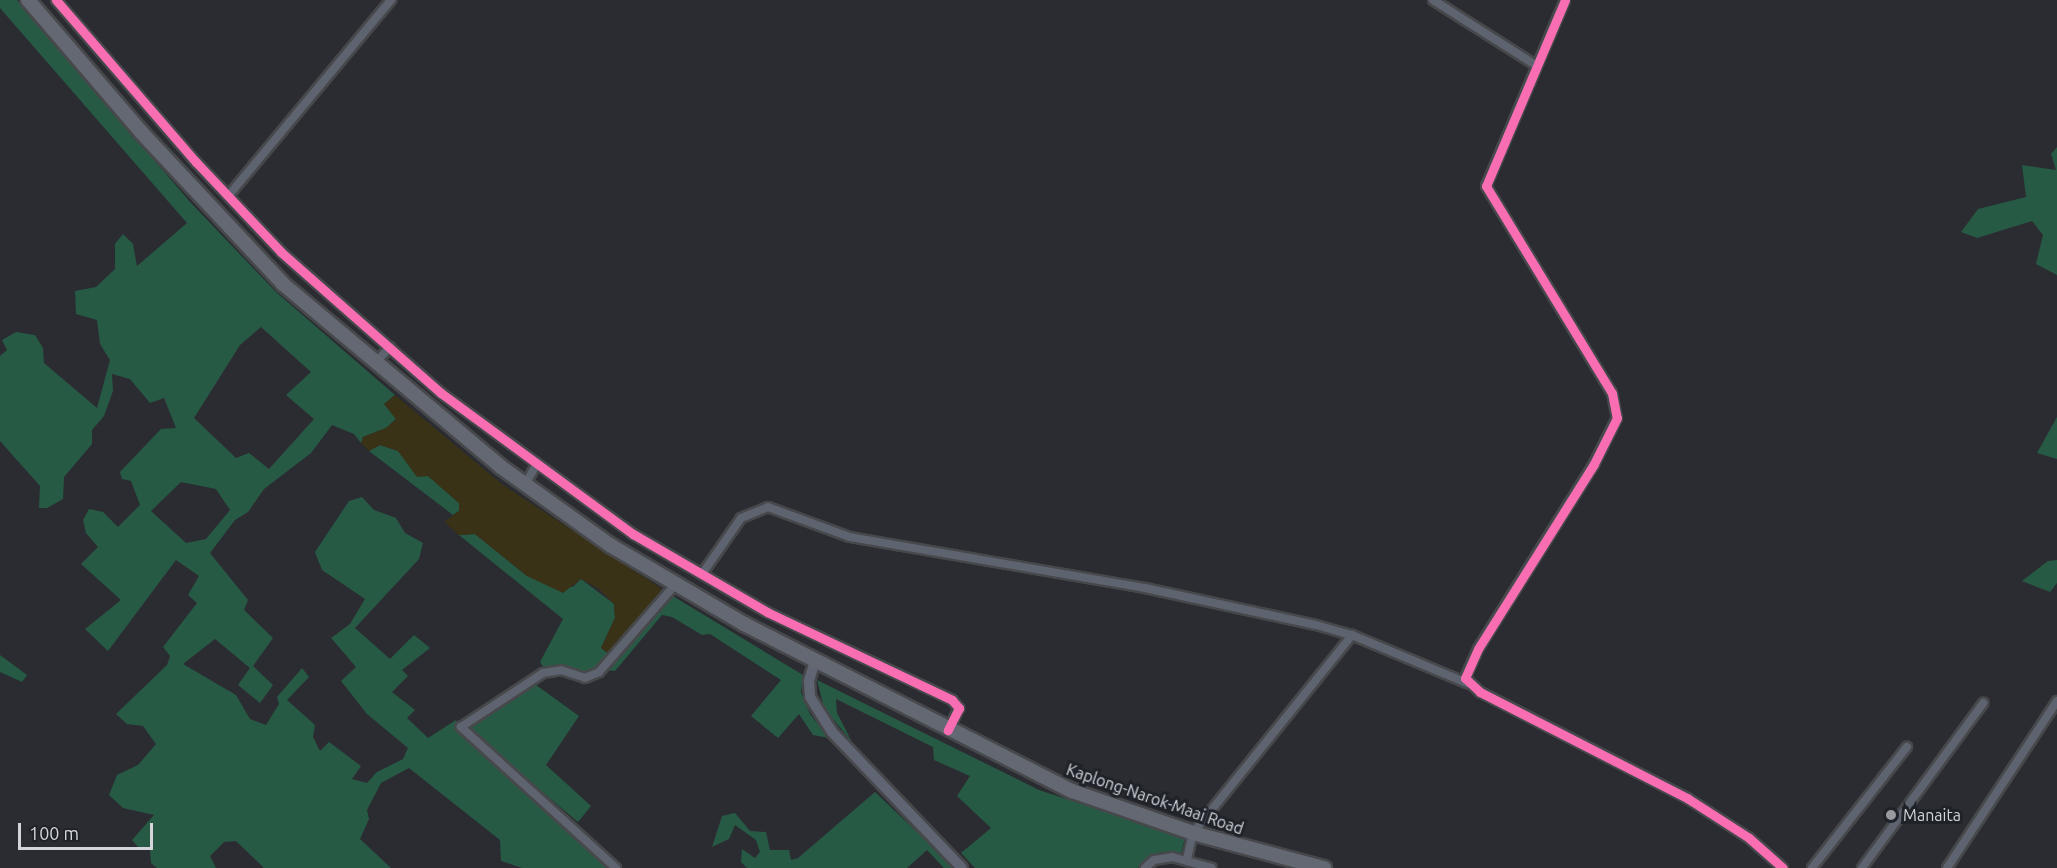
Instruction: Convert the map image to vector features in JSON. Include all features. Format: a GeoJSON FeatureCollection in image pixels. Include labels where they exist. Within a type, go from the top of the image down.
{"type":"FeatureCollection","features":[{"type":"Feature","properties":{"kind":"highway","name":"Kaplong-Narok-Maai Road"},"geometry":{"type":"LineString","coordinates":[[28,0],[141,132],[283,284],[375,363],[525,485],[674,586],[948,730],[1072,791],[1193,833],[1324,868]]}},
{"type":"Feature","properties":{"kind":"street"},"geometry":{"type":"LineString","coordinates":[[56,0],[281,252],[441,393],[615,522],[767,612],[952,700],[958,708],[948,730]]}},
{"type":"Feature","properties":{"kind":"street"},"geometry":{"type":"LineString","coordinates":[[229,195],[391,0]]}},
{"type":"Feature","properties":{"kind":"street"},"geometry":{"type":"LineString","coordinates":[[1433,0],[1537,66]]}},
{"type":"Feature","properties":{"kind":"street"},"geometry":{"type":"LineString","coordinates":[[1467,683],[1468,667],[1478,649],[1594,464],[1617,418],[1612,393],[1487,193],[1490,170],[1564,0]]}},
{"type":"Feature","properties":{"kind":"street"},"geometry":{"type":"LineString","coordinates":[[375,363],[390,347]]}},
{"type":"Feature","properties":{"kind":"street"},"geometry":{"type":"LineString","coordinates":[[525,485],[536,465]]}},
{"type":"Feature","properties":{"kind":"street"},"geometry":{"type":"LineString","coordinates":[[702,574],[741,518],[768,507],[850,537],[1145,588],[1352,635],[1467,683],[1687,798],[1749,838],[1783,868]]}},
{"type":"Feature","properties":{"kind":"street"},"geometry":{"type":"LineString","coordinates":[[616,868],[461,727],[543,673],[561,670],[585,678],[599,672],[674,586]]}},
{"type":"Feature","properties":{"kind":"street"},"geometry":{"type":"LineString","coordinates":[[1187,859],[1193,833],[1352,635]]}},
{"type":"Feature","properties":{"kind":"street"},"geometry":{"type":"LineString","coordinates":[[815,661],[809,681],[810,698],[832,732],[962,868]]}},
{"type":"Feature","properties":{"kind":"street"},"geometry":{"type":"LineString","coordinates":[[1947,868],[2057,701]]}},
{"type":"Feature","properties":{"kind":"street"},"geometry":{"type":"LineString","coordinates":[[1862,868],[1983,703]]}},
{"type":"Feature","properties":{"kind":"street"},"geometry":{"type":"LineString","coordinates":[[1812,868],[1907,747]]}},
{"type":"Feature","properties":{"kind":"street"},"geometry":{"type":"LineString","coordinates":[[1145,868],[1162,857],[1187,859],[1212,868]]}},
{"type":"Feature","properties":{"kind":"green space"},"geometry":{"type":"Polygon","coordinates":[[[0,0],[17,0],[191,203],[276,292],[395,395],[384,404],[396,419],[386,428],[363,437],[361,443],[354,434],[332,425],[311,453],[264,489],[248,512],[235,520],[210,553],[248,600],[244,610],[273,638],[253,666],[273,685],[260,703],[238,685],[250,668],[215,639],[183,664],[236,695],[250,719],[266,725],[279,704],[277,697],[302,668],[309,677],[287,700],[315,725],[313,737],[320,751],[329,742],[361,766],[352,779],[367,783],[377,772],[403,759],[408,748],[367,714],[341,681],[356,667],[331,638],[350,624],[365,599],[322,570],[315,552],[349,501],[362,497],[374,510],[396,518],[405,533],[423,543],[419,559],[355,628],[390,659],[414,635],[430,648],[402,670],[408,676],[392,692],[415,710],[407,718],[428,738],[456,720],[460,734],[608,868],[522,868],[501,861],[500,840],[409,768],[381,783],[367,810],[369,819],[360,839],[391,868],[264,868],[236,841],[224,842],[210,856],[216,868],[157,868],[151,863],[150,850],[138,847],[132,840],[154,815],[123,808],[109,795],[117,775],[138,765],[156,744],[143,726],[127,724],[116,714],[167,665],[170,656],[163,647],[197,603],[188,595],[199,576],[176,560],[108,651],[85,629],[121,600],[81,564],[98,547],[86,533],[83,520],[89,509],[103,512],[118,527],[140,505],[131,481],[122,479],[120,472],[161,429],[176,428],[164,398],[150,403],[130,379],[112,374],[113,391],[104,416],[92,430],[92,444],[64,477],[63,499],[47,508],[39,508],[40,486],[0,441],[0,356],[7,350],[2,340],[16,332],[35,335],[43,348],[44,363],[97,408],[110,360],[100,344],[97,320],[76,314],[75,291],[96,287],[115,269],[115,244],[123,234],[133,244],[137,266],[187,223],[0,8],[0,0]],[[261,327],[240,345],[194,418],[236,458],[249,453],[269,469],[314,419],[286,395],[311,372],[261,327]],[[181,482],[151,511],[186,543],[206,539],[230,510],[216,489],[181,482]]]}},
{"type":"Feature","properties":{"kind":"green space"},"geometry":{"type":"Polygon","coordinates":[[[2057,147],[2057,275],[2036,264],[2043,235],[2032,221],[1977,238],[1961,232],[1978,209],[2026,197],[2022,165],[2056,170],[2051,154],[2057,147]]]}},
{"type":"Feature","properties":{"kind":"green space"},"geometry":{"type":"Polygon","coordinates":[[[2057,417],[2057,459],[2037,453],[2057,417]]]}},
{"type":"Feature","properties":{"kind":"green space"},"geometry":{"type":"Polygon","coordinates":[[[380,445],[398,451],[417,476],[428,476],[459,503],[459,511],[453,515],[369,451],[380,445]]]}},
{"type":"Feature","properties":{"kind":"green space"},"geometry":{"type":"Polygon","coordinates":[[[475,534],[527,576],[573,587],[581,579],[614,604],[615,618],[601,648],[610,655],[597,670],[587,674],[559,664],[544,668],[540,662],[563,619],[459,535],[475,534]]]}},
{"type":"Feature","properties":{"kind":"green space"},"geometry":{"type":"Polygon","coordinates":[[[2057,560],[2057,583],[2050,592],[2022,581],[2048,561],[2057,560]]]}},
{"type":"Feature","properties":{"kind":"green space"},"geometry":{"type":"Polygon","coordinates":[[[671,595],[803,675],[801,692],[810,714],[829,738],[813,735],[799,714],[778,738],[751,716],[781,680],[710,634],[702,635],[672,617],[662,615],[615,671],[606,670],[671,595]]]}},
{"type":"Feature","properties":{"kind":"green space"},"geometry":{"type":"Polygon","coordinates":[[[0,655],[27,675],[22,682],[0,672],[0,655]]]}},
{"type":"Feature","properties":{"kind":"green space"},"geometry":{"type":"Polygon","coordinates":[[[817,680],[1039,790],[1185,838],[1181,854],[1161,852],[1143,861],[1138,868],[975,868],[961,853],[991,828],[957,796],[970,776],[934,760],[933,747],[836,699],[837,713],[852,742],[824,708],[817,680]]]}},
{"type":"Feature","properties":{"kind":"green space"},"geometry":{"type":"Polygon","coordinates":[[[536,685],[579,716],[546,765],[591,806],[578,822],[467,729],[469,724],[536,685]]]}},
{"type":"Feature","properties":{"kind":"green space"},"geometry":{"type":"Polygon","coordinates":[[[875,792],[955,868],[944,868],[927,850],[907,868],[747,868],[741,862],[742,849],[755,858],[760,852],[756,840],[735,825],[729,839],[712,847],[722,816],[735,813],[750,831],[766,832],[770,850],[789,850],[791,860],[798,858],[875,792]]]}},
{"type":"Feature","properties":{"kind":"sand"},"geometry":{"type":"Polygon","coordinates":[[[395,395],[503,485],[662,589],[610,655],[601,648],[615,618],[614,604],[598,588],[581,579],[563,593],[527,576],[475,534],[459,535],[444,522],[459,511],[459,503],[428,476],[417,477],[398,451],[380,445],[369,451],[361,443],[363,437],[386,428],[396,419],[384,404],[395,395]]]}},
{"type":"Feature","properties":{"kind":"cycle path"},"geometry":{"type":"LineString","coordinates":[[56,0],[196,162],[281,252],[441,393],[633,534],[767,612],[952,700],[959,708],[948,730]]}},
{"type":"Feature","properties":{"kind":"cycle path"},"geometry":{"type":"LineString","coordinates":[[1565,0],[1486,186],[1612,393],[1617,418],[1594,464],[1478,649],[1465,678],[1480,692],[1687,798],[1749,838],[1783,868]]}},
{"type":"Feature","properties":{"kind":"place","name":"Manaita"},"geometry":{"type":"Point","coordinates":[1891,815]}}]}
